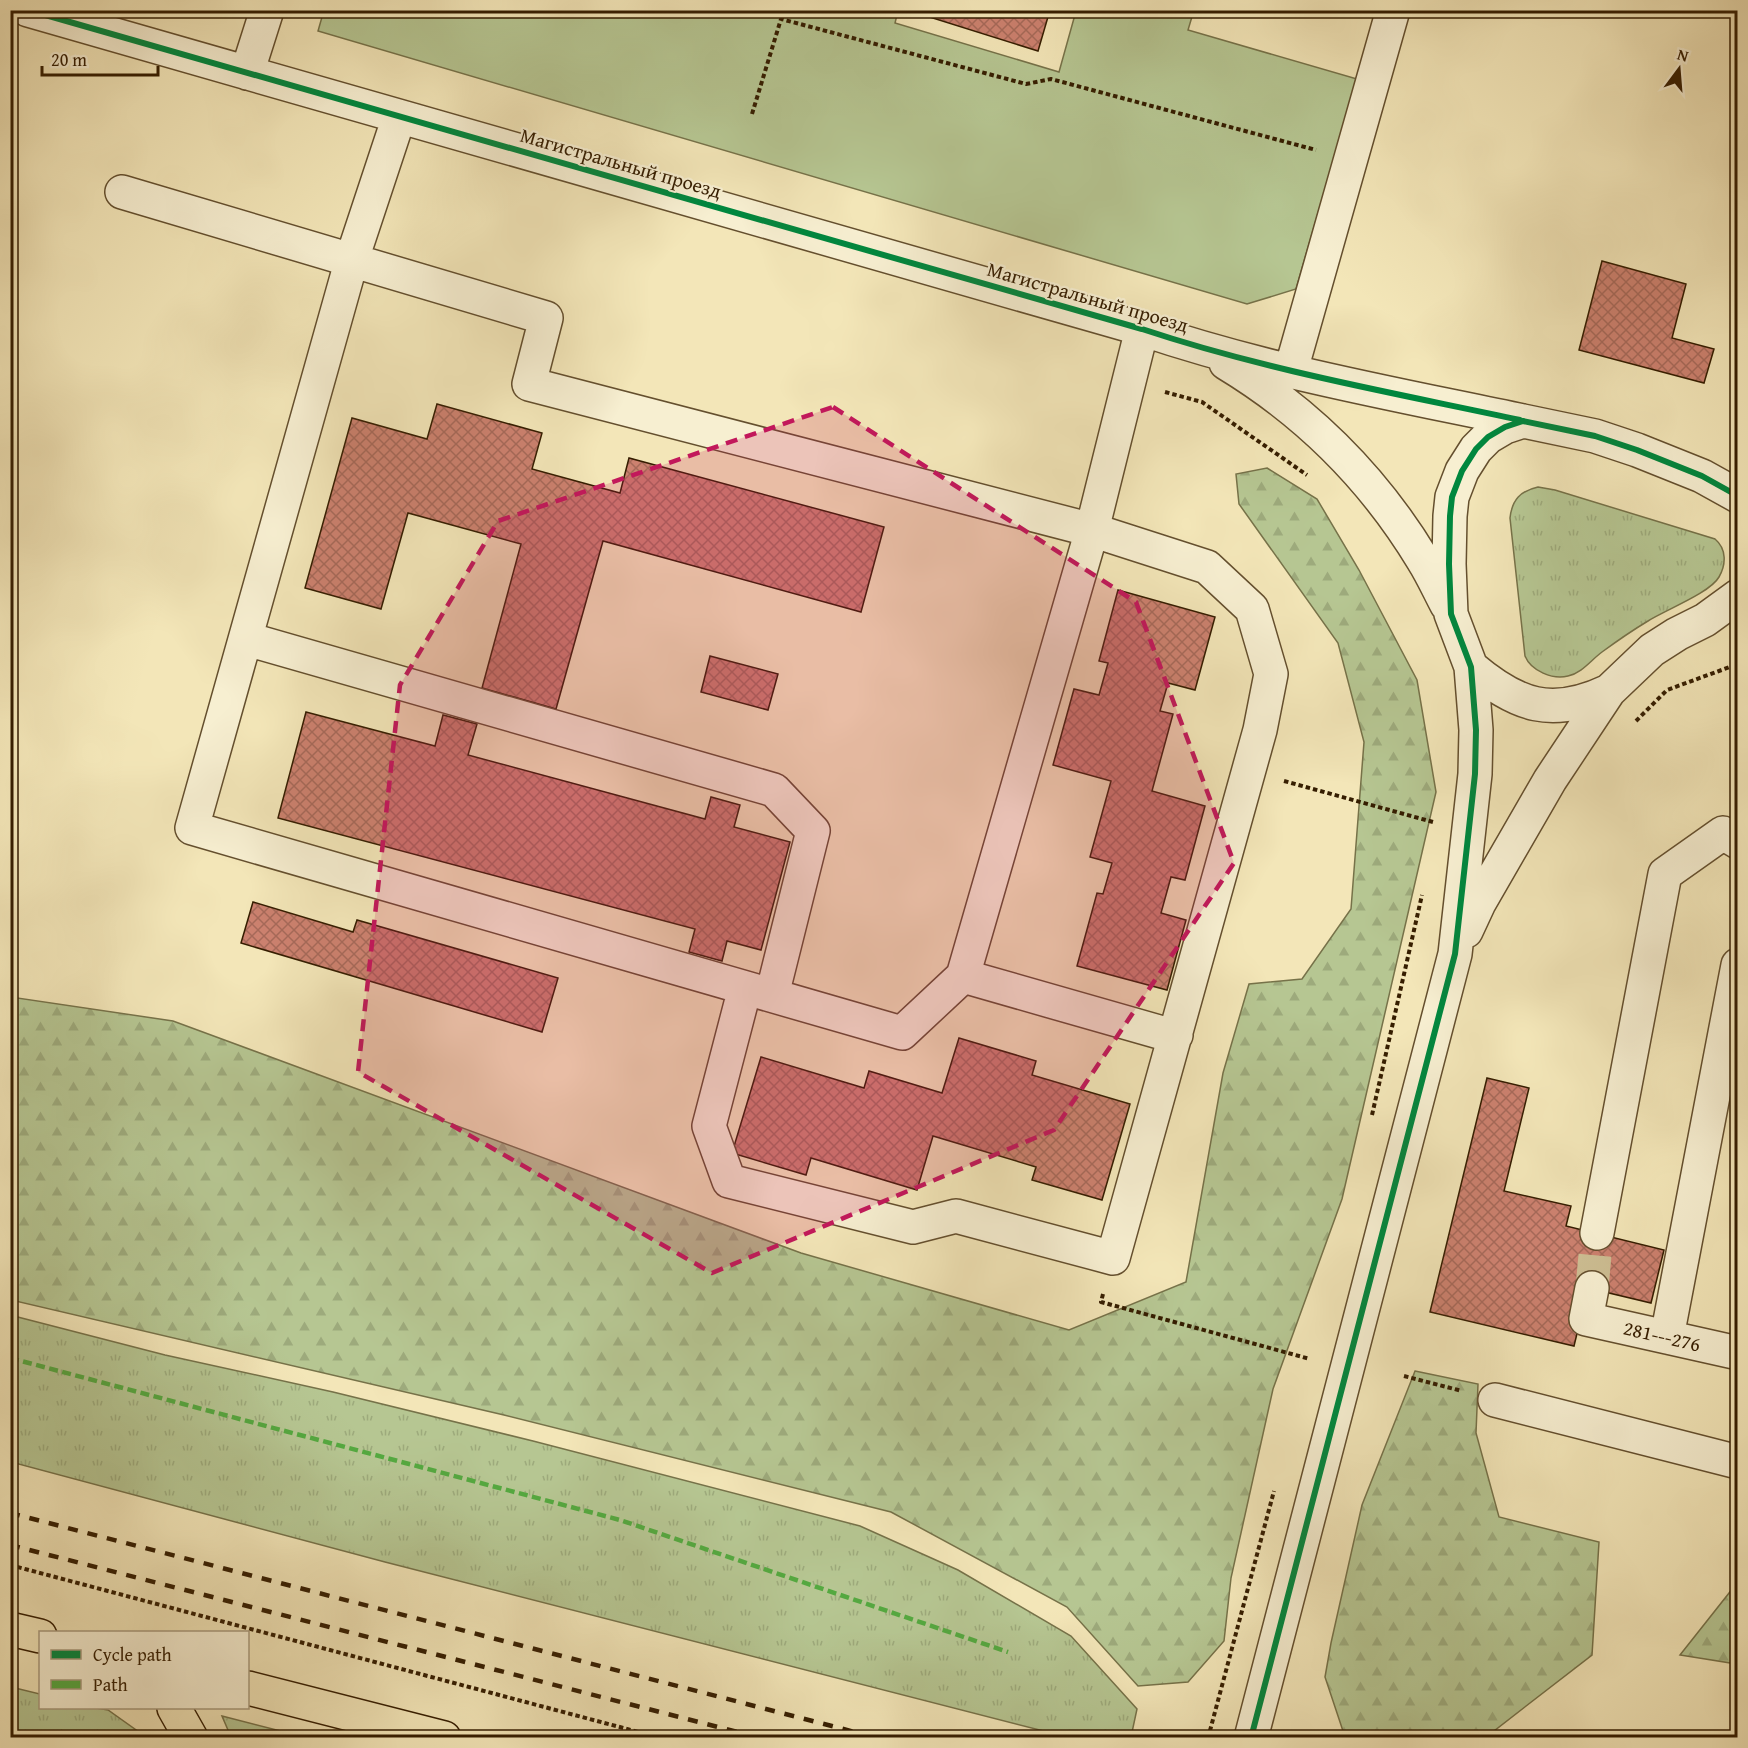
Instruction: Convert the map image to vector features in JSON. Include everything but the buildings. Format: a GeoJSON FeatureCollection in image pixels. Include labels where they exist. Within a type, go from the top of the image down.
{"type":"FeatureCollection","features":[{"type":"Feature","properties":{"kind":"main road"},"geometry":{"type":"LineString","coordinates":[[10,1629],[39,1636]]}},
{"type":"Feature","properties":{"kind":"main road"},"geometry":{"type":"LineString","coordinates":[[249,1688],[444,1737]]}},
{"type":"Feature","properties":{"kind":"main road"},"geometry":{"type":"LineString","coordinates":[[175,1709],[191,1737]]}},
{"type":"Feature","properties":{"kind":"street","name":"Магистральный проезд"},"geometry":{"type":"LineString","coordinates":[[28,10],[1142,329],[1204,349]]}},
{"type":"Feature","properties":{"kind":"street"},"geometry":{"type":"LineString","coordinates":[[247,73],[267,10]]}},
{"type":"Feature","properties":{"kind":"street"},"geometry":{"type":"LineString","coordinates":[[1291,370],[1393,10]]}},
{"type":"Feature","properties":{"kind":"street"},"geometry":{"type":"LineString","coordinates":[[399,117],[352,259],[192,828],[758,992],[902,1033],[963,976],[1092,530],[1142,329]]}},
{"type":"Feature","properties":{"kind":"street"},"geometry":{"type":"LineString","coordinates":[[122,192],[546,318],[529,384],[1092,530],[1207,567],[1252,609],[1271,674],[1260,730],[1113,1258],[956,1216],[913,1227],[729,1181],[709,1126],[813,831],[774,790],[247,639]]}},
{"type":"Feature","properties":{"kind":"street"},"geometry":{"type":"LineString","coordinates":[[1204,349],[1595,436],[1702,476],[1734,497]]}},
{"type":"Feature","properties":{"kind":"street"},"geometry":{"type":"LineString","coordinates":[[1204,349],[1248,376],[1290,407],[1364,478],[1396,518],[1424,561],[1451,614],[1471,667],[1476,730],[1475,774],[1455,954],[1255,1723]]}},
{"type":"Feature","properties":{"kind":"street"},"geometry":{"type":"LineString","coordinates":[[1451,614],[1449,564],[1452,497],[1462,471],[1476,449],[1488,437],[1505,427],[1522,421]]}},
{"type":"Feature","properties":{"kind":"street"},"geometry":{"type":"LineString","coordinates":[[1455,954],[1479,903],[1522,827],[1555,771],[1609,691],[1652,650],[1705,620],[1737,597]]}},
{"type":"Feature","properties":{"kind":"street"},"geometry":{"type":"LineString","coordinates":[[1705,620],[1737,612]]}},
{"type":"Feature","properties":{"kind":"street"},"geometry":{"type":"LineString","coordinates":[[1471,667],[1495,687],[1526,702],[1548,706],[1569,705],[1609,691]]}},
{"type":"Feature","properties":{"kind":"street"},"geometry":{"type":"LineString","coordinates":[[1597,1233],[1665,874],[1723,833],[1737,842]]}},
{"type":"Feature","properties":{"kind":"street"},"geometry":{"type":"LineString","coordinates":[[1667,1337],[1737,964]]}},
{"type":"Feature","properties":{"kind":"street"},"geometry":{"type":"LineString","coordinates":[[963,976],[1166,1035],[1176,1035]]}},
{"type":"Feature","properties":{"kind":"street","name":"281---276"},"geometry":{"type":"LineString","coordinates":[[1589,1304],[1667,1337],[1737,1353]]}},
{"type":"Feature","properties":{"kind":"street"},"geometry":{"type":"LineString","coordinates":[[1495,1400],[1737,1462]]}},
{"type":"Feature","properties":{"kind":"path"},"geometry":{"type":"LineString","coordinates":[[752,114],[781,19],[1026,84],[1051,80],[1351,159]]}},
{"type":"Feature","properties":{"kind":"path"},"geometry":{"type":"LineString","coordinates":[[1129,383],[1202,402],[1309,477]]}},
{"type":"Feature","properties":{"kind":"path"},"geometry":{"type":"LineString","coordinates":[[1634,723],[1667,690],[1737,664]]}},
{"type":"Feature","properties":{"kind":"path"},"geometry":{"type":"LineString","coordinates":[[1249,771],[1438,823]]}},
{"type":"Feature","properties":{"kind":"path"},"geometry":{"type":"LineString","coordinates":[[1372,1118],[1423,891]]}},
{"type":"Feature","properties":{"kind":"path"},"geometry":{"type":"LineString","coordinates":[[1113,1258],[1101,1302],[1310,1359],[1313,1348]]}},
{"type":"Feature","properties":{"kind":"path"},"geometry":{"type":"LineString","coordinates":[[1404,1376],[1495,1400]]}},
{"type":"Feature","properties":{"kind":"path"},"geometry":{"type":"LineString","coordinates":[[1209,1737],[1276,1485]]}},
{"type":"Feature","properties":{"kind":"path"},"geometry":{"type":"LineString","coordinates":[[10,1565],[555,1711],[661,1737]]}},
{"type":"Feature","properties":{"kind":"highlighted area"},"geometry":{"type":"Polygon","coordinates":[[[833,407],[1136,602],[1234,863],[1054,1130],[712,1273],[358,1072],[400,685],[498,521],[833,407]]]}},
{"type":"Feature","properties":{"kind":"green space"},"geometry":{"type":"Polygon","coordinates":[[[324,10],[898,11],[895,23],[1059,72],[1076,11],[1194,10],[1188,30],[1357,79],[1296,289],[1247,304],[318,31],[324,10]]]}},
{"type":"Feature","properties":{"kind":"green space"},"geometry":{"type":"Polygon","coordinates":[[[1267,468],[1317,499],[1359,570],[1417,680],[1436,792],[1342,1199],[1273,1389],[1231,1578],[1224,1641],[1188,1682],[1138,1686],[1067,1607],[891,1512],[504,1415],[11,1300],[11,997],[173,1021],[801,1253],[1069,1330],[1186,1282],[1223,1073],[1249,984],[1302,979],[1351,909],[1364,742],[1338,643],[1239,504],[1236,474],[1267,468]]]}},
{"type":"Feature","properties":{"kind":"green space"},"geometry":{"type":"Polygon","coordinates":[[[1538,487],[1555,490],[1715,539],[1723,552],[1724,562],[1719,577],[1706,589],[1637,628],[1578,672],[1562,677],[1543,673],[1532,666],[1525,656],[1510,518],[1518,497],[1538,487]]]}},
{"type":"Feature","properties":{"kind":"green space"},"geometry":{"type":"Polygon","coordinates":[[[10,1315],[165,1355],[333,1392],[533,1441],[860,1526],[958,1570],[1071,1636],[1137,1709],[1131,1737],[1067,1737],[385,1562],[11,1462],[10,1315]]]}},
{"type":"Feature","properties":{"kind":"green space"},"geometry":{"type":"Polygon","coordinates":[[[1415,1371],[1478,1384],[1476,1433],[1499,1517],[1599,1542],[1592,1655],[1490,1734],[1478,1738],[1345,1737],[1325,1677],[1331,1643],[1362,1505],[1415,1371]]]}},
{"type":"Feature","properties":{"kind":"green space"},"geometry":{"type":"Polygon","coordinates":[[[1737,1583],[1737,1664],[1680,1655],[1737,1583]]]}},
{"type":"Feature","properties":{"kind":"green space"},"geometry":{"type":"Polygon","coordinates":[[[11,1687],[39,1694],[39,1709],[108,1710],[146,1737],[11,1737],[11,1687]]]}},
{"type":"Feature","properties":{"kind":"green space"},"geometry":{"type":"Polygon","coordinates":[[[222,1716],[304,1737],[231,1737],[222,1716]]]}},
{"type":"Feature","properties":{"kind":"tunnel"},"geometry":{"type":"LineString","coordinates":[[1592,1288],[1597,1233]]}},
{"type":"Feature","properties":{"kind":"railway"},"geometry":{"type":"LineString","coordinates":[[10,1513],[878,1738]]}},
{"type":"Feature","properties":{"kind":"railway"},"geometry":{"type":"LineString","coordinates":[[10,1545],[761,1738]]}},
{"type":"Feature","properties":{"kind":"marked path"},"geometry":{"type":"LineString","coordinates":[[10,1358],[620,1520],[1008,1652]]}},
{"type":"Feature","properties":{"kind":"cycle path"},"geometry":{"type":"LineString","coordinates":[[28,10],[1235,357],[1330,380],[1520,420]]}},
{"type":"Feature","properties":{"kind":"cycle path"},"geometry":{"type":"LineString","coordinates":[[1251,1738],[1455,954],[1475,774],[1476,730],[1471,667],[1451,614],[1450,516],[1452,497],[1462,471],[1476,449],[1488,437],[1505,427],[1523,421],[1595,436],[1637,450],[1702,476],[1738,496]]}}]}
